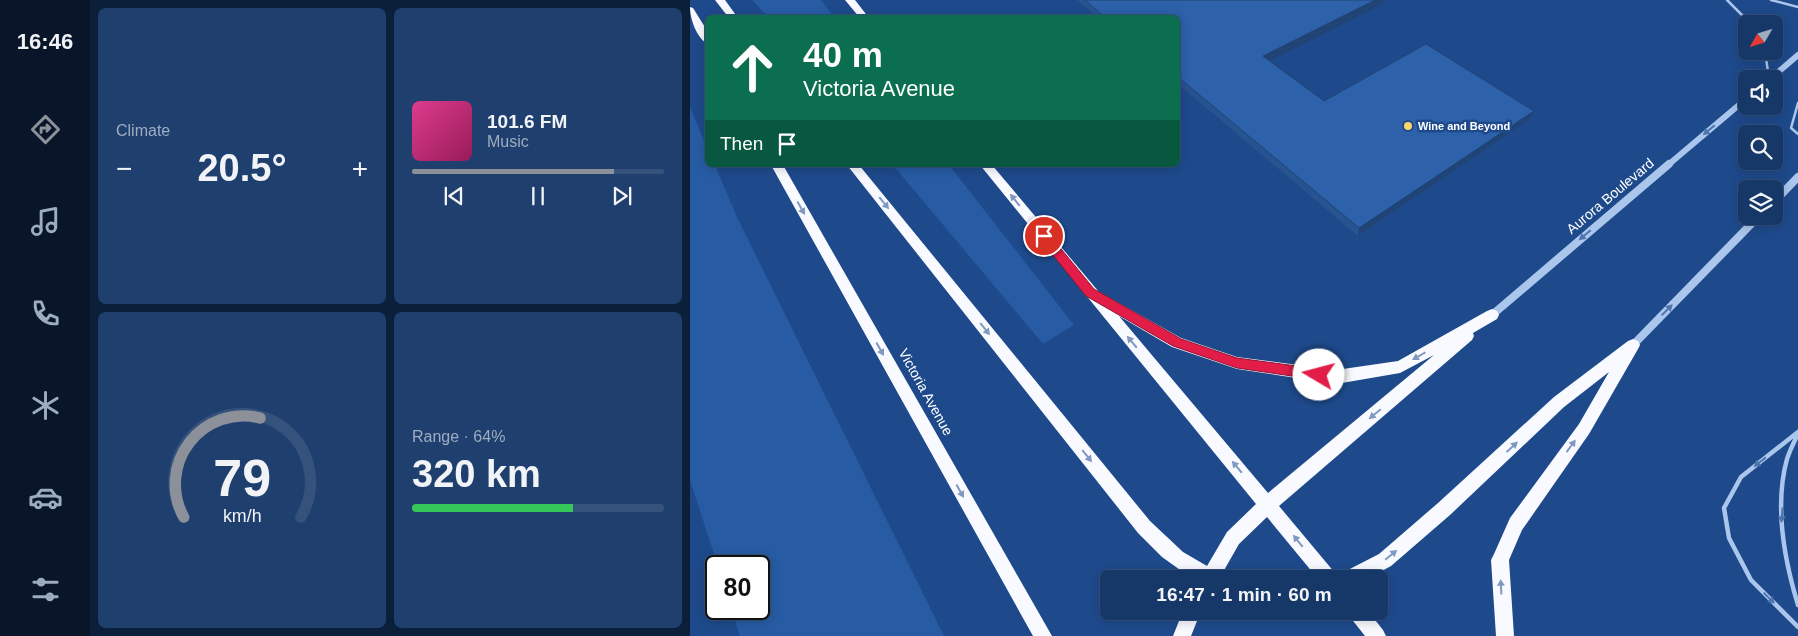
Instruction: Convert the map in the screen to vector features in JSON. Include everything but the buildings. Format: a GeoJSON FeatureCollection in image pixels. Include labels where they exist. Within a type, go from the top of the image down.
{"type":"FeatureCollection","features":[{"type":"Feature","properties":{"kind":"highway"},"geometry":{"type":"LineString","coordinates":[[720,0],[732,15]]}},
{"type":"Feature","properties":{"kind":"highway"},"geometry":{"type":"LineString","coordinates":[[850,0],[862,15]]}},
{"type":"Feature","properties":{"kind":"highway"},"geometry":{"type":"LineString","coordinates":[[690,10],[705,36]]}},
{"type":"Feature","properties":{"kind":"highway","name":"Victoria Avenue"},"geometry":{"type":"LineString","coordinates":[[778,167],[1043,636]]}},
{"type":"Feature","properties":{"kind":"highway"},"geometry":{"type":"LineString","coordinates":[[855,167],[1144,527],[1172,556],[1197,570]]}},
{"type":"Feature","properties":{"kind":"highway"},"geometry":{"type":"LineString","coordinates":[[988,167],[1322,570]]}},
{"type":"Feature","properties":{"kind":"highway"},"geometry":{"type":"LineString","coordinates":[[1090,292],[1178,343],[1237,363],[1336,377],[1400,367],[1492,315]]}},
{"type":"Feature","properties":{"kind":"highway"},"geometry":{"type":"LineString","coordinates":[[1216,570],[1234,538],[1268,504],[1492,315]]}},
{"type":"Feature","properties":{"kind":"highway"},"geometry":{"type":"LineString","coordinates":[[1366,570],[1386,560],[1560,402],[1632,345]]}},
{"type":"Feature","properties":{"kind":"highway"},"geometry":{"type":"LineString","coordinates":[[1505,636],[1500,560],[1516,524],[1584,429],[1632,345]]}},
{"type":"Feature","properties":{"kind":"highway"},"geometry":{"type":"LineString","coordinates":[[1182,636],[1188,620]]}},
{"type":"Feature","properties":{"kind":"highway"},"geometry":{"type":"LineString","coordinates":[[1364,620],[1377,636]]}},
{"type":"Feature","properties":{"kind":"street"},"geometry":{"type":"LineString","coordinates":[[1780,70],[1798,55]]}},
{"type":"Feature","properties":{"kind":"street","name":"Aurora Boulevard"},"geometry":{"type":"LineString","coordinates":[[1492,315],[1738,106]]}},
{"type":"Feature","properties":{"kind":"street"},"geometry":{"type":"LineString","coordinates":[[1783,193],[1798,177]]}},
{"type":"Feature","properties":{"kind":"street"},"geometry":{"type":"LineString","coordinates":[[1632,345],[1751,225]]}},
{"type":"Feature","properties":{"kind":"lane"},"geometry":{"type":"LineString","coordinates":[[1728,0],[1742,15]]}},
{"type":"Feature","properties":{"kind":"lane"},"geometry":{"type":"LineString","coordinates":[[1771,0],[1798,7]]}},
{"type":"Feature","properties":{"kind":"lane"},"geometry":{"type":"LineString","coordinates":[[1798,103],[1791,128],[1798,134]]}},
{"type":"Feature","properties":{"kind":"lane"},"geometry":{"type":"LineString","coordinates":[[1798,433],[1786,465],[1781,529],[1787,572],[1798,605]]}},
{"type":"Feature","properties":{"kind":"lane"},"geometry":{"type":"LineString","coordinates":[[1798,433],[1741,477],[1724,508],[1729,538],[1751,580],[1798,628]]}},
{"type":"Feature","properties":{"kind":"shaded area"},"geometry":{"type":"Polygon","coordinates":[[[752,0],[821,0],[832,15],[766,15],[752,0]]]}},
{"type":"Feature","properties":{"kind":"shaded area"},"geometry":{"type":"Polygon","coordinates":[[[690,107],[705,143],[705,167],[716,167],[736,215],[944,636],[740,636],[735,620],[770,620],[770,555],[714,555],[690,480],[690,107]]]}},
{"type":"Feature","properties":{"kind":"shaded area"},"geometry":{"type":"Polygon","coordinates":[[[895,167],[951,167],[1074,325],[1043,344],[895,167]]]}},
{"type":"Feature","properties":{"kind":"place","name":"Wine and Beyond"},"geometry":{"type":"Point","coordinates":[1408,126]}},
{"type":"Feature","properties":{"kind":"route"},"geometry":{"type":"LineString","coordinates":[[1044,236],[1090,292],[1178,343],[1237,363],[1319,375]]}}]}
